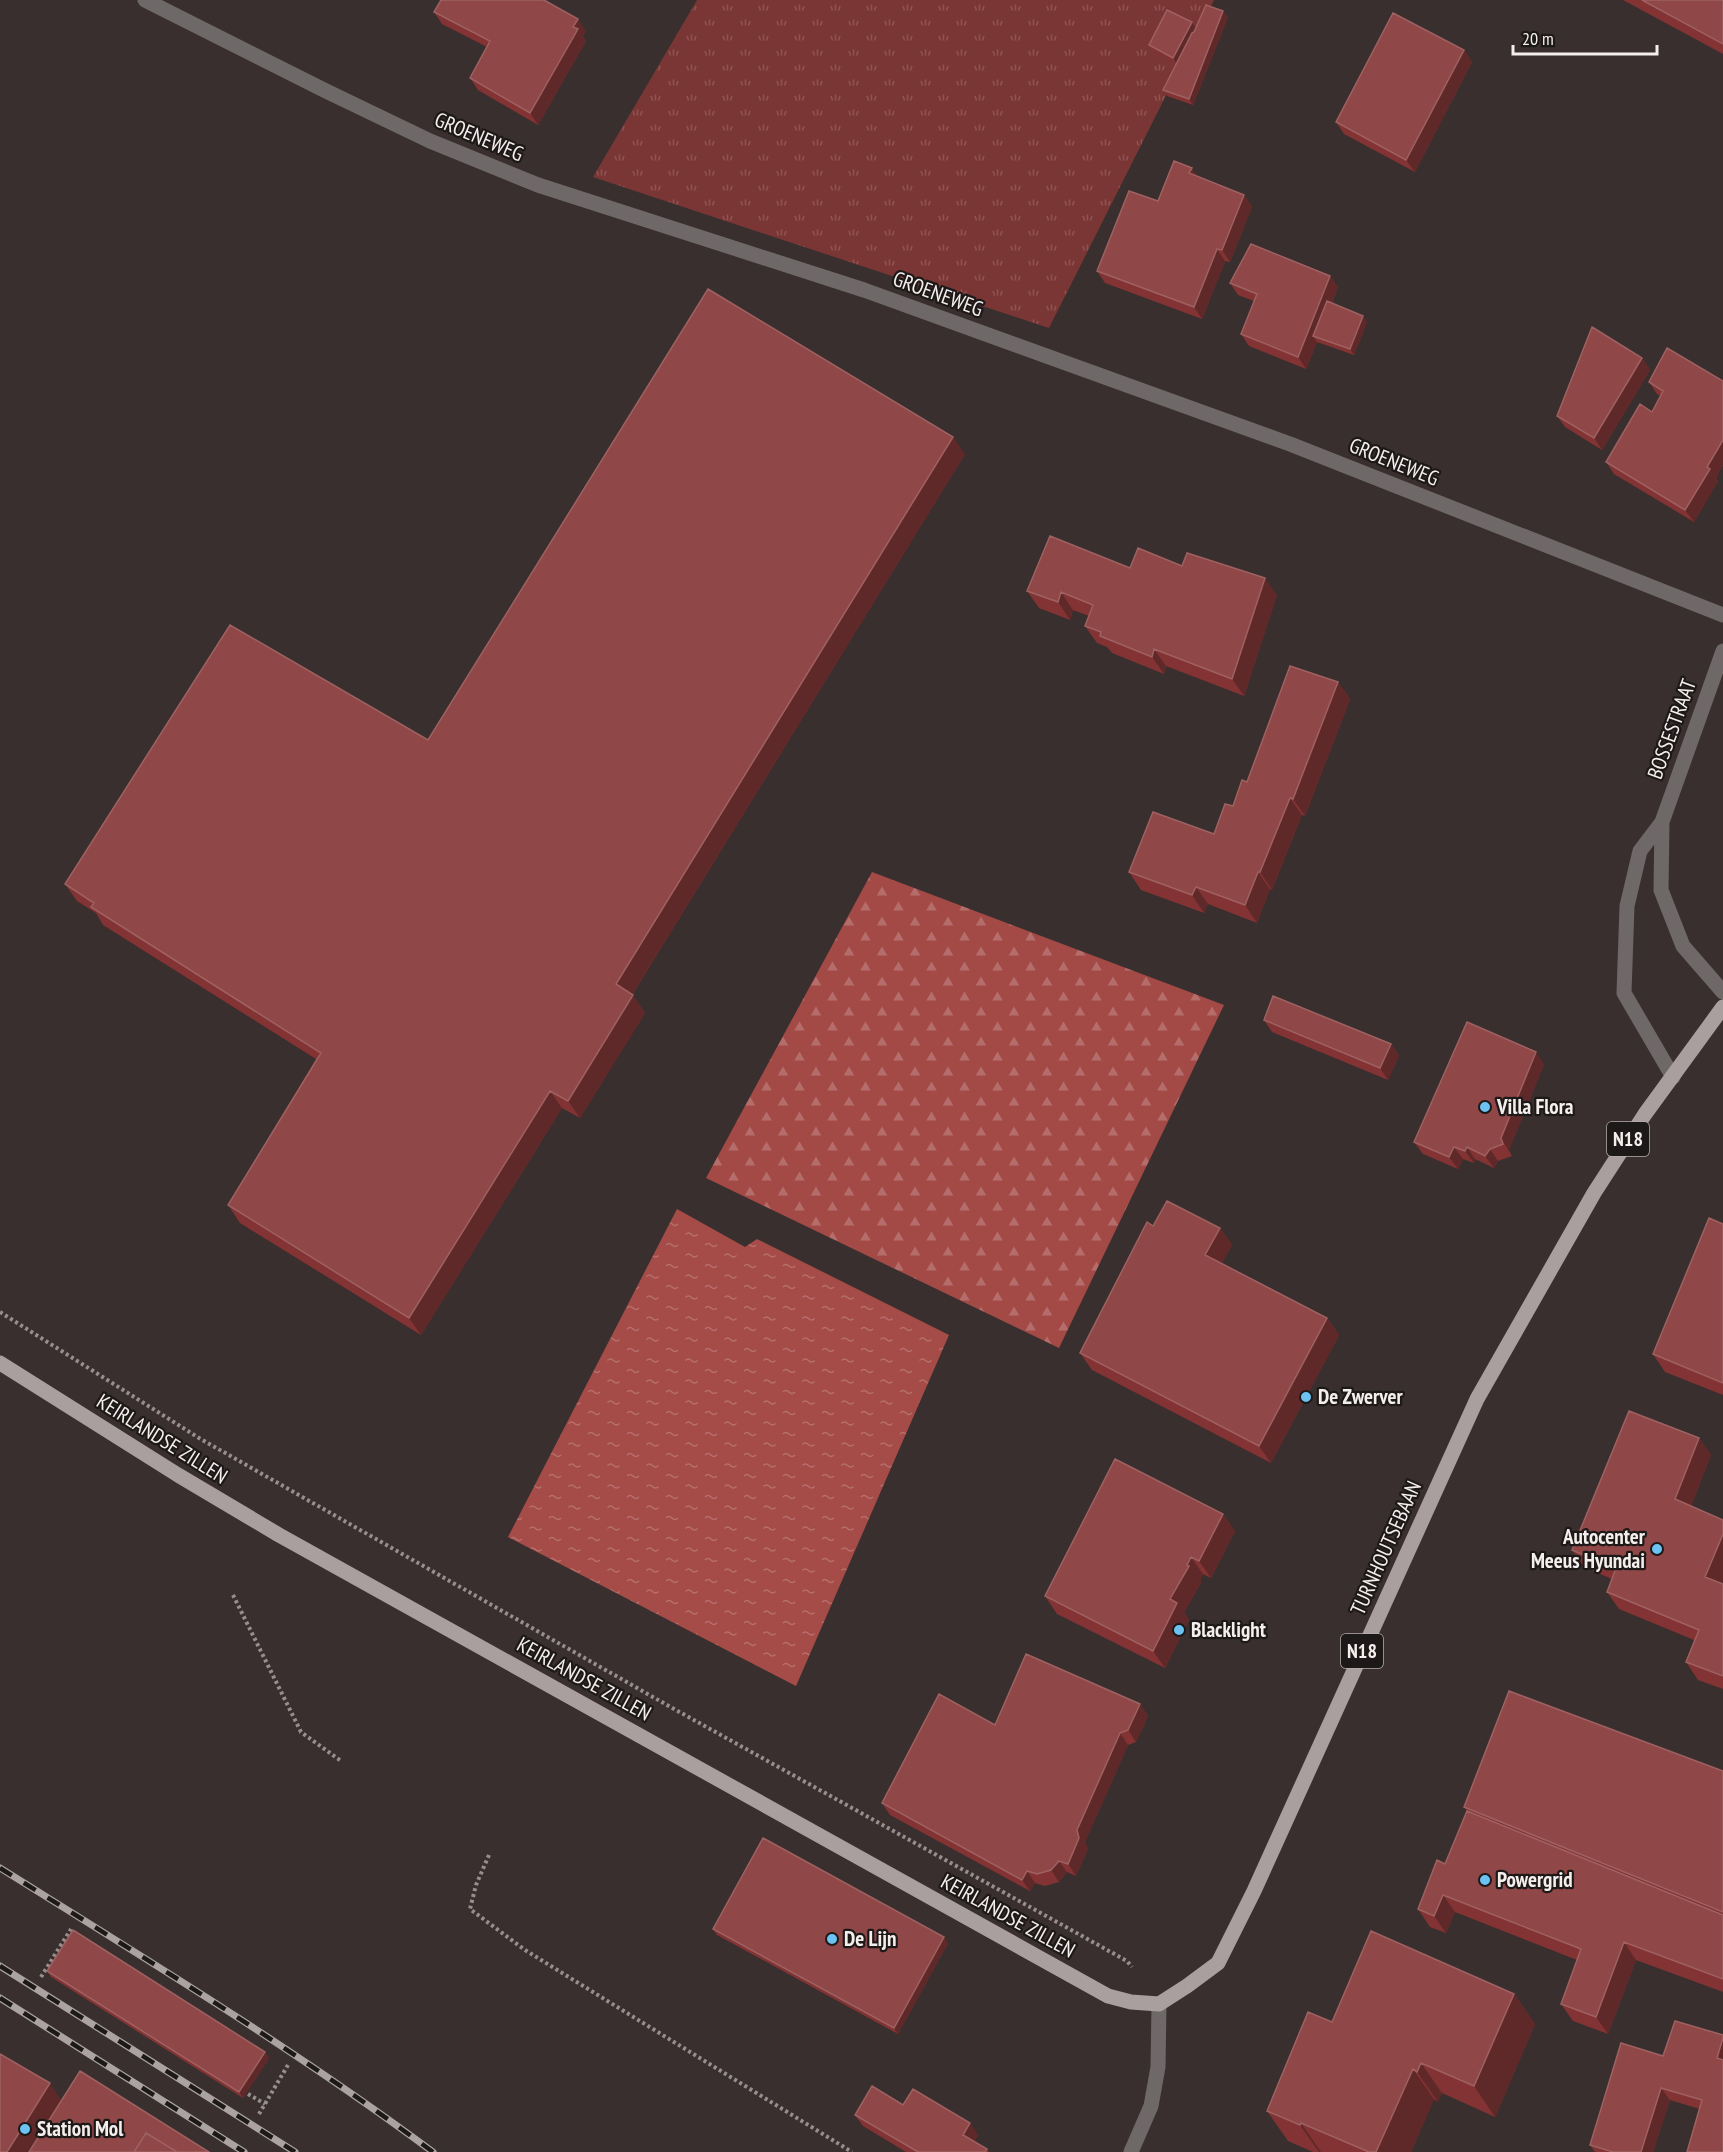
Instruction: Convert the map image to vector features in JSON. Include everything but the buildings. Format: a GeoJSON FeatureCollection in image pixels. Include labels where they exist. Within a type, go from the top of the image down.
{"type":"FeatureCollection","features":[{"type":"Feature","properties":{"kind":"main road","name":"TURNHOUTSEBAAN"},"geometry":{"type":"LineString","coordinates":[[1159,2004],[1218,1963],[1254,1891],[1477,1399],[1594,1193],[1645,1114],[1723,1007]]}},
{"type":"Feature","properties":{"kind":"main road","name":"KEIRLANDSE ZILLEN"},"geometry":{"type":"LineString","coordinates":[[0,1363],[279,1535],[1108,1996],[1131,2002],[1159,2004]]}},
{"type":"Feature","properties":{"kind":"street","name":"GROENEWEG"},"geometry":{"type":"LineString","coordinates":[[144,0],[326,92],[430,141],[538,184],[864,290],[1290,444],[1723,615]]}},
{"type":"Feature","properties":{"kind":"street","name":"BOSSESTRAAT"},"geometry":{"type":"LineString","coordinates":[[1673,1077],[1624,993],[1627,906],[1640,851],[1662,822],[1723,651]]}},
{"type":"Feature","properties":{"kind":"street","name":"BOSSESTRAAT"},"geometry":{"type":"LineString","coordinates":[[1662,822],[1661,890],[1683,946],[1723,992]]}},
{"type":"Feature","properties":{"kind":"street"},"geometry":{"type":"LineString","coordinates":[[1131,2152],[1151,2106],[1158,2067],[1159,2004]]}},
{"type":"Feature","properties":{"kind":"path"},"geometry":{"type":"LineString","coordinates":[[0,1312],[199,1438],[667,1705],[1127,1961],[1159,2004]]}},
{"type":"Feature","properties":{"kind":"path"},"geometry":{"type":"LineString","coordinates":[[233,1595],[301,1732],[341,1761]]}},
{"type":"Feature","properties":{"kind":"path"},"geometry":{"type":"LineString","coordinates":[[489,1855],[476,1885],[470,1909],[525,1950],[852,2152]]}},
{"type":"Feature","properties":{"kind":"path"},"geometry":{"type":"LineString","coordinates":[[41,1977],[71,1929]]}},
{"type":"Feature","properties":{"kind":"path"},"geometry":{"type":"LineString","coordinates":[[55,1955],[62,1960]]}},
{"type":"Feature","properties":{"kind":"path"},"geometry":{"type":"LineString","coordinates":[[259,2114],[288,2065]]}},
{"type":"Feature","properties":{"kind":"path"},"geometry":{"type":"LineString","coordinates":[[248,2094],[265,2104]]}},
{"type":"Feature","properties":{"kind":"green space"},"geometry":{"type":"Polygon","coordinates":[[[697,0],[1214,0],[1049,328],[593,177],[697,0]]]}},
{"type":"Feature","properties":{"kind":"green space"},"geometry":{"type":"Polygon","coordinates":[[[872,872],[1224,1005],[1059,1348],[706,1178],[872,872]]]}},
{"type":"Feature","properties":{"kind":"water"},"geometry":{"type":"Polygon","coordinates":[[[677,1209],[745,1247],[757,1239],[949,1335],[796,1686],[508,1537],[677,1209]]]}},
{"type":"Feature","properties":{"kind":"railway"},"geometry":{"type":"LineString","coordinates":[[0,1868],[273,2041],[433,2152]]}},
{"type":"Feature","properties":{"kind":"railway"},"geometry":{"type":"LineString","coordinates":[[0,1966],[295,2152]]}},
{"type":"Feature","properties":{"kind":"railway"},"geometry":{"type":"LineString","coordinates":[[0,1998],[244,2152]]}},
{"type":"Feature","properties":{"kind":"place","name":"Villa Flora"},"geometry":{"type":"Point","coordinates":[1485,1107]}},
{"type":"Feature","properties":{"kind":"place","name":"De Zwerver"},"geometry":{"type":"Point","coordinates":[1306,1397]}},
{"type":"Feature","properties":{"kind":"place","name":"Autocenter Meeus Hyundai"},"geometry":{"type":"Point","coordinates":[1657,1549]}},
{"type":"Feature","properties":{"kind":"place","name":"Blacklight"},"geometry":{"type":"Point","coordinates":[1179,1630]}},
{"type":"Feature","properties":{"kind":"place","name":"Powergrid"},"geometry":{"type":"Point","coordinates":[1485,1880]}},
{"type":"Feature","properties":{"kind":"place","name":"De Lijn"},"geometry":{"type":"Point","coordinates":[832,1939]}},
{"type":"Feature","properties":{"kind":"place","name":"Station Mol"},"geometry":{"type":"Point","coordinates":[25,2129]}}]}
